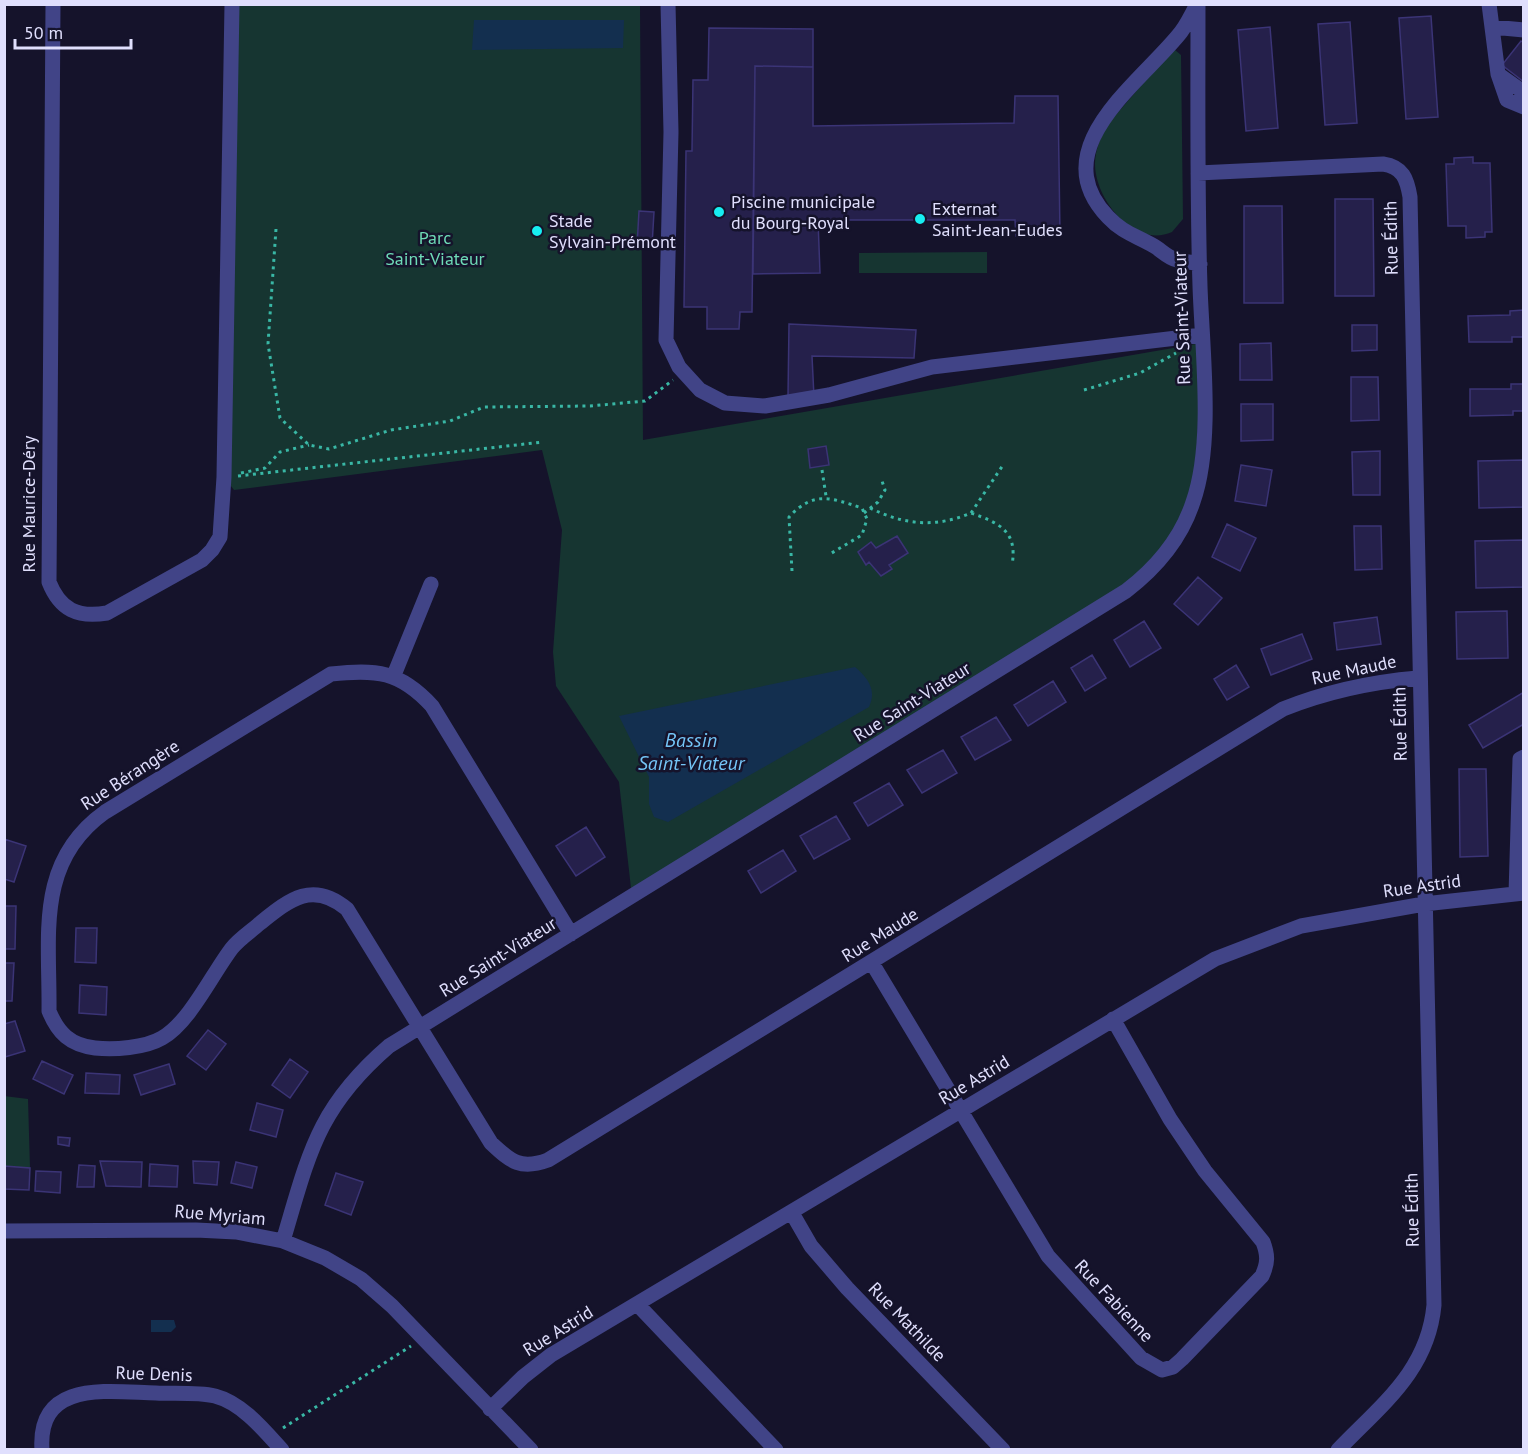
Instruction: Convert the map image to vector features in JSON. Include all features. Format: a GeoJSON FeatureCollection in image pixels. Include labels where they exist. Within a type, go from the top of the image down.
{"type":"FeatureCollection","features":[{"type":"Feature","properties":{"kind":"street","name":"Rue Maurice-Déry"},"geometry":{"type":"LineString","coordinates":[[53,4],[49,582],[62,606],[83,615],[107,613],[202,560],[220,537],[224,477],[232,4]]}},
{"type":"Feature","properties":{"kind":"street"},"geometry":{"type":"LineString","coordinates":[[668,4],[671,132],[666,340],[684,372],[700,390],[725,403],[765,406],[829,395],[932,367],[1202,335]]}},
{"type":"Feature","properties":{"kind":"street"},"geometry":{"type":"LineString","coordinates":[[1197,4],[1182,31],[1105,118],[1092,136],[1084,162],[1090,193],[1102,211],[1121,230],[1153,245],[1174,260],[1200,264]]}},
{"type":"Feature","properties":{"kind":"street","name":"Rue Saint-Viateur"},"geometry":{"type":"LineString","coordinates":[[283,1241],[309,1154],[325,1118],[344,1090],[364,1067],[389,1046],[1126,591],[1155,567],[1180,531],[1196,489],[1204,421],[1198,173],[1197,4]]}},
{"type":"Feature","properties":{"kind":"street"},"geometry":{"type":"LineString","coordinates":[[1490,4],[1498,74],[1507,100],[1524,107]]}},
{"type":"Feature","properties":{"kind":"street"},"geometry":{"type":"LineString","coordinates":[[1492,27],[1524,30]]}},
{"type":"Feature","properties":{"kind":"street"},"geometry":{"type":"LineString","coordinates":[[1498,74],[1522,91]]}},
{"type":"Feature","properties":{"kind":"street","name":"Rue Édith"},"geometry":{"type":"LineString","coordinates":[[1198,173],[1383,164],[1401,171],[1408,180],[1432,1325],[1415,1367],[1338,1449]]}},
{"type":"Feature","properties":{"kind":"street"},"geometry":{"type":"LineString","coordinates":[[431,584],[394,675],[420,693],[432,706],[572,934]]}},
{"type":"Feature","properties":{"kind":"street","name":"Rue Bérangère"},"geometry":{"type":"LineString","coordinates":[[394,675],[355,672],[331,674],[88,824],[70,844],[51,892],[49,1011],[60,1032],[80,1045],[98,1048],[146,1045],[176,1026],[233,946],[298,897],[324,894],[347,909],[420,1027]]}},
{"type":"Feature","properties":{"kind":"street","name":"Rue Maude"},"geometry":{"type":"LineString","coordinates":[[420,1027],[491,1143],[505,1157],[520,1164],[534,1166],[548,1160],[872,963],[1283,709],[1340,690],[1377,682],[1418,678]]}},
{"type":"Feature","properties":{"kind":"street"},"geometry":{"type":"LineString","coordinates":[[1520,894],[1520,759],[1524,757]]}},
{"type":"Feature","properties":{"kind":"street","name":"Rue Astrid"},"geometry":{"type":"LineString","coordinates":[[490,1409],[523,1377],[551,1355],[1215,959],[1301,926],[1424,904],[1520,894]]}},
{"type":"Feature","properties":{"kind":"street","name":"Rue Fabienne"},"geometry":{"type":"LineString","coordinates":[[872,963],[959,1112],[1048,1256],[1141,1358],[1162,1370],[1173,1367],[1262,1275],[1267,1265],[1267,1253],[1263,1242],[1205,1171],[1170,1119],[1113,1019]]}},
{"type":"Feature","properties":{"kind":"street","name":"Rue Mathilde"},"geometry":{"type":"LineString","coordinates":[[792,1213],[811,1245],[847,1288],[1003,1449]]}},
{"type":"Feature","properties":{"kind":"street","name":"Rue Myriam"},"geometry":{"type":"LineString","coordinates":[[4,1231],[196,1230],[236,1233],[283,1241],[325,1258],[361,1279],[423,1338],[531,1449]]}},
{"type":"Feature","properties":{"kind":"street"},"geometry":{"type":"LineString","coordinates":[[638,1305],[776,1449]]}},
{"type":"Feature","properties":{"kind":"street","name":"Rue Denis"},"geometry":{"type":"LineString","coordinates":[[42,1449],[41,1437],[47,1419],[56,1405],[71,1396],[93,1391],[214,1396],[242,1410],[282,1449]]}},
{"type":"Feature","properties":{"kind":"path"},"geometry":{"type":"LineString","coordinates":[[276,229],[268,344],[280,418],[309,445]]}},
{"type":"Feature","properties":{"kind":"path"},"geometry":{"type":"LineString","coordinates":[[1084,390],[1140,373],[1175,354],[1181,338]]}},
{"type":"Feature","properties":{"kind":"path"},"geometry":{"type":"LineString","coordinates":[[224,477],[265,468],[280,452],[309,445],[329,449],[391,430],[450,420],[484,407],[590,406],[645,401],[684,372]]}},
{"type":"Feature","properties":{"kind":"path"},"geometry":{"type":"LineString","coordinates":[[224,477],[543,442]]}},
{"type":"Feature","properties":{"kind":"path"},"geometry":{"type":"LineString","coordinates":[[870,508],[897,520],[923,523],[953,520],[971,513],[1003,465]]}},
{"type":"Feature","properties":{"kind":"path"},"geometry":{"type":"LineString","coordinates":[[822,470],[826,496]]}},
{"type":"Feature","properties":{"kind":"path"},"geometry":{"type":"LineString","coordinates":[[864,513],[878,502],[885,490],[882,481]]}},
{"type":"Feature","properties":{"kind":"path"},"geometry":{"type":"LineString","coordinates":[[792,571],[789,517],[798,507],[826,496],[862,508],[867,519],[862,535],[830,554]]}},
{"type":"Feature","properties":{"kind":"path"},"geometry":{"type":"LineString","coordinates":[[971,513],[992,520],[1006,532],[1015,547],[1012,565]]}},
{"type":"Feature","properties":{"kind":"path"},"geometry":{"type":"LineString","coordinates":[[269,1436],[423,1338]]}},
{"type":"Feature","properties":{"kind":"green space","name":"Parc Saint-Viateur"},"geometry":{"type":"Polygon","coordinates":[[[232,5],[640,5],[643,440],[1202,343],[1194,501],[1155,567],[632,897],[619,782],[556,686],[553,652],[562,530],[542,450],[234,490],[224,477],[232,5]]]}},
{"type":"Feature","properties":{"kind":"green space"},"geometry":{"type":"Polygon","coordinates":[[[1175,50],[1181,55],[1183,219],[1172,232],[1158,235],[1144,233],[1131,227],[1109,205],[1097,178],[1095,159],[1099,143],[1108,124],[1171,51],[1175,50]]]}},
{"type":"Feature","properties":{"kind":"green space"},"geometry":{"type":"Polygon","coordinates":[[[987,252],[987,273],[859,273],[859,253],[987,252]]]}},
{"type":"Feature","properties":{"kind":"green space"},"geometry":{"type":"Polygon","coordinates":[[[4,1096],[28,1099],[30,1168],[5,1166],[4,1096]]]}},
{"type":"Feature","properties":{"kind":"water"},"geometry":{"type":"Polygon","coordinates":[[[474,20],[624,20],[623,48],[472,50],[474,20]]]}},
{"type":"Feature","properties":{"kind":"water","name":"Bassin Saint-Viateur"},"geometry":{"type":"Polygon","coordinates":[[[855,667],[864,676],[872,690],[869,707],[668,822],[654,817],[649,804],[649,777],[619,716],[855,667]]]}},
{"type":"Feature","properties":{"kind":"water"},"geometry":{"type":"Polygon","coordinates":[[[151,1320],[174,1320],[176,1327],[171,1332],[151,1332],[151,1320]]]}},
{"type":"Feature","properties":{"kind":"building"},"geometry":{"type":"Polygon","coordinates":[[[1431,16],[1438,117],[1406,119],[1399,18],[1431,16]]]}},
{"type":"Feature","properties":{"kind":"building"},"geometry":{"type":"Polygon","coordinates":[[[1350,22],[1357,123],[1325,125],[1318,24],[1350,22]]]}},
{"type":"Feature","properties":{"kind":"building"},"geometry":{"type":"Polygon","coordinates":[[[1270,27],[1278,128],[1246,131],[1238,30],[1270,27]]]}},
{"type":"Feature","properties":{"kind":"building","name":"Piscine municipale du Bourg-Royal"},"geometry":{"type":"Polygon","coordinates":[[[709,28],[813,29],[813,67],[755,66],[752,312],[740,312],[739,329],[707,329],[707,307],[684,307],[686,151],[692,151],[693,80],[708,80],[709,28]]]}},
{"type":"Feature","properties":{"kind":"building"},"geometry":{"type":"Polygon","coordinates":[[[1521,41],[1524,43],[1524,82],[1502,65],[1521,41]]]}},
{"type":"Feature","properties":{"kind":"building"},"geometry":{"type":"Polygon","coordinates":[[[755,66],[813,67],[813,126],[1014,123],[1015,96],[1058,96],[1060,235],[1016,236],[1015,220],[818,220],[820,273],[753,274],[755,66]]]}},
{"type":"Feature","properties":{"kind":"building"},"geometry":{"type":"Polygon","coordinates":[[[1473,157],[1473,163],[1490,163],[1492,232],[1485,232],[1485,237],[1466,238],[1466,226],[1448,226],[1446,164],[1454,164],[1454,158],[1473,157]]]}},
{"type":"Feature","properties":{"kind":"building"},"geometry":{"type":"Polygon","coordinates":[[[1335,199],[1373,199],[1374,296],[1335,296],[1335,199]]]}},
{"type":"Feature","properties":{"kind":"building"},"geometry":{"type":"Polygon","coordinates":[[[1244,206],[1282,206],[1283,303],[1244,303],[1244,206]]]}},
{"type":"Feature","properties":{"kind":"building"},"geometry":{"type":"Polygon","coordinates":[[[639,211],[654,212],[652,246],[637,246],[639,211]]]}},
{"type":"Feature","properties":{"kind":"building"},"geometry":{"type":"Polygon","coordinates":[[[1524,310],[1524,337],[1512,337],[1512,342],[1469,342],[1468,316],[1510,315],[1510,311],[1524,310]]]}},
{"type":"Feature","properties":{"kind":"building"},"geometry":{"type":"Polygon","coordinates":[[[789,324],[916,330],[914,358],[812,356],[814,397],[788,397],[789,324]]]}},
{"type":"Feature","properties":{"kind":"building"},"geometry":{"type":"Polygon","coordinates":[[[1352,325],[1377,325],[1377,350],[1352,351],[1352,325]]]}},
{"type":"Feature","properties":{"kind":"building"},"geometry":{"type":"Polygon","coordinates":[[[1271,343],[1272,380],[1240,380],[1240,344],[1271,343]]]}},
{"type":"Feature","properties":{"kind":"building"},"geometry":{"type":"Polygon","coordinates":[[[1351,377],[1378,377],[1379,420],[1351,421],[1351,377]]]}},
{"type":"Feature","properties":{"kind":"building"},"geometry":{"type":"Polygon","coordinates":[[[1511,384],[1524,384],[1524,411],[1513,411],[1513,415],[1470,416],[1470,389],[1511,389],[1511,384]]]}},
{"type":"Feature","properties":{"kind":"building"},"geometry":{"type":"Polygon","coordinates":[[[1241,404],[1273,404],[1273,440],[1241,441],[1241,404]]]}},
{"type":"Feature","properties":{"kind":"building"},"geometry":{"type":"Polygon","coordinates":[[[826,446],[829,465],[810,468],[808,449],[826,446]]]}},
{"type":"Feature","properties":{"kind":"building"},"geometry":{"type":"Polygon","coordinates":[[[1380,451],[1380,495],[1353,495],[1352,452],[1380,451]]]}},
{"type":"Feature","properties":{"kind":"building"},"geometry":{"type":"Polygon","coordinates":[[[1524,460],[1524,507],[1479,508],[1478,461],[1524,460]]]}},
{"type":"Feature","properties":{"kind":"building"},"geometry":{"type":"Polygon","coordinates":[[[1241,465],[1272,470],[1266,506],[1235,501],[1241,465]]]}},
{"type":"Feature","properties":{"kind":"building"},"geometry":{"type":"Polygon","coordinates":[[[1227,524],[1256,538],[1240,571],[1212,557],[1227,524]]]}},
{"type":"Feature","properties":{"kind":"building"},"geometry":{"type":"Polygon","coordinates":[[[1354,526],[1381,526],[1382,569],[1355,570],[1354,526]]]}},
{"type":"Feature","properties":{"kind":"building"},"geometry":{"type":"Polygon","coordinates":[[[897,536],[908,553],[889,565],[892,569],[881,576],[869,562],[866,565],[858,552],[871,542],[876,548],[897,536]]]}},
{"type":"Feature","properties":{"kind":"building"},"geometry":{"type":"Polygon","coordinates":[[[1524,540],[1524,587],[1476,588],[1475,541],[1524,540]]]}},
{"type":"Feature","properties":{"kind":"building"},"geometry":{"type":"Polygon","coordinates":[[[1198,577],[1222,598],[1198,625],[1174,604],[1198,577]]]}},
{"type":"Feature","properties":{"kind":"building"},"geometry":{"type":"Polygon","coordinates":[[[1507,611],[1508,658],[1457,659],[1456,612],[1507,611]]]}},
{"type":"Feature","properties":{"kind":"building"},"geometry":{"type":"Polygon","coordinates":[[[1377,617],[1381,644],[1337,650],[1334,623],[1377,617]]]}},
{"type":"Feature","properties":{"kind":"building"},"geometry":{"type":"Polygon","coordinates":[[[1144,621],[1161,648],[1130,667],[1114,640],[1144,621]]]}},
{"type":"Feature","properties":{"kind":"building"},"geometry":{"type":"Polygon","coordinates":[[[1302,634],[1312,659],[1271,675],[1261,649],[1302,634]]]}},
{"type":"Feature","properties":{"kind":"building"},"geometry":{"type":"Polygon","coordinates":[[[1092,655],[1106,678],[1085,691],[1071,668],[1092,655]]]}},
{"type":"Feature","properties":{"kind":"building"},"geometry":{"type":"Polygon","coordinates":[[[1236,665],[1249,687],[1227,700],[1214,679],[1236,665]]]}},
{"type":"Feature","properties":{"kind":"building"},"geometry":{"type":"Polygon","coordinates":[[[1053,681],[1066,702],[1028,726],[1014,705],[1053,681]]]}},
{"type":"Feature","properties":{"kind":"building"},"geometry":{"type":"Polygon","coordinates":[[[1524,692],[1524,724],[1483,748],[1469,725],[1524,692]]]}},
{"type":"Feature","properties":{"kind":"building"},"geometry":{"type":"Polygon","coordinates":[[[996,717],[1011,740],[975,760],[961,737],[996,717]]]}},
{"type":"Feature","properties":{"kind":"building"},"geometry":{"type":"Polygon","coordinates":[[[943,750],[957,773],[922,793],[907,770],[943,750]]]}},
{"type":"Feature","properties":{"kind":"building"},"geometry":{"type":"Polygon","coordinates":[[[1459,769],[1486,769],[1488,856],[1460,857],[1459,769]]]}},
{"type":"Feature","properties":{"kind":"building"},"geometry":{"type":"Polygon","coordinates":[[[889,783],[903,805],[868,826],[854,803],[889,783]]]}},
{"type":"Feature","properties":{"kind":"building"},"geometry":{"type":"Polygon","coordinates":[[[836,816],[850,839],[814,859],[800,836],[836,816]]]}},
{"type":"Feature","properties":{"kind":"building"},"geometry":{"type":"Polygon","coordinates":[[[586,827],[605,857],[576,876],[556,846],[586,827]]]}},
{"type":"Feature","properties":{"kind":"building"},"geometry":{"type":"Polygon","coordinates":[[[4,839],[26,846],[14,882],[4,879],[4,839]]]}},
{"type":"Feature","properties":{"kind":"building"},"geometry":{"type":"Polygon","coordinates":[[[783,850],[796,871],[761,893],[748,871],[783,850]]]}},
{"type":"Feature","properties":{"kind":"building"},"geometry":{"type":"Polygon","coordinates":[[[4,906],[16,906],[15,949],[4,949],[4,906]]]}},
{"type":"Feature","properties":{"kind":"building"},"geometry":{"type":"Polygon","coordinates":[[[76,928],[97,928],[96,963],[75,962],[76,928]]]}},
{"type":"Feature","properties":{"kind":"building"},"geometry":{"type":"Polygon","coordinates":[[[4,963],[14,963],[12,1001],[4,1001],[4,963]]]}},
{"type":"Feature","properties":{"kind":"building"},"geometry":{"type":"Polygon","coordinates":[[[80,985],[107,987],[106,1015],[79,1013],[80,985]]]}},
{"type":"Feature","properties":{"kind":"building"},"geometry":{"type":"Polygon","coordinates":[[[15,1021],[25,1051],[5,1057],[4,1024],[15,1021]]]}},
{"type":"Feature","properties":{"kind":"building"},"geometry":{"type":"Polygon","coordinates":[[[208,1030],[226,1044],[206,1070],[187,1056],[208,1030]]]}},
{"type":"Feature","properties":{"kind":"building"},"geometry":{"type":"Polygon","coordinates":[[[290,1059],[308,1072],[290,1098],[272,1085],[290,1059]]]}},
{"type":"Feature","properties":{"kind":"building"},"geometry":{"type":"Polygon","coordinates":[[[42,1061],[73,1075],[64,1094],[33,1079],[42,1061]]]}},
{"type":"Feature","properties":{"kind":"building"},"geometry":{"type":"Polygon","coordinates":[[[169,1064],[175,1084],[141,1095],[134,1075],[169,1064]]]}},
{"type":"Feature","properties":{"kind":"building"},"geometry":{"type":"Polygon","coordinates":[[[86,1073],[120,1075],[119,1094],[85,1093],[86,1073]]]}},
{"type":"Feature","properties":{"kind":"building"},"geometry":{"type":"Polygon","coordinates":[[[257,1103],[283,1110],[276,1137],[250,1130],[257,1103]]]}},
{"type":"Feature","properties":{"kind":"building"},"geometry":{"type":"Polygon","coordinates":[[[58,1137],[70,1138],[69,1146],[58,1144],[58,1137]]]}},
{"type":"Feature","properties":{"kind":"building"},"geometry":{"type":"Polygon","coordinates":[[[100,1161],[142,1162],[141,1187],[106,1186],[100,1161]]]}},
{"type":"Feature","properties":{"kind":"building"},"geometry":{"type":"Polygon","coordinates":[[[193,1161],[219,1162],[217,1185],[194,1183],[193,1161]]]}},
{"type":"Feature","properties":{"kind":"building"},"geometry":{"type":"Polygon","coordinates":[[[236,1162],[257,1167],[252,1188],[231,1183],[236,1162]]]}},
{"type":"Feature","properties":{"kind":"building"},"geometry":{"type":"Polygon","coordinates":[[[150,1164],[178,1166],[177,1187],[149,1186],[150,1164]]]}},
{"type":"Feature","properties":{"kind":"building"},"geometry":{"type":"Polygon","coordinates":[[[79,1165],[95,1166],[94,1187],[77,1187],[79,1165]]]}},
{"type":"Feature","properties":{"kind":"building"},"geometry":{"type":"Polygon","coordinates":[[[4,1166],[30,1168],[29,1190],[4,1189],[4,1166]]]}},
{"type":"Feature","properties":{"kind":"building"},"geometry":{"type":"Polygon","coordinates":[[[36,1171],[61,1172],[60,1193],[35,1191],[36,1171]]]}},
{"type":"Feature","properties":{"kind":"building"},"geometry":{"type":"Polygon","coordinates":[[[336,1173],[363,1182],[351,1215],[325,1205],[336,1173]]]}},
{"type":"Feature","properties":{"kind":"place","name":"Piscine municipale du Bourg-Royal"},"geometry":{"type":"Point","coordinates":[719,212]}},
{"type":"Feature","properties":{"kind":"place","name":"Externat Saint-Jean-Eudes"},"geometry":{"type":"Point","coordinates":[920,219]}},
{"type":"Feature","properties":{"kind":"place","name":"Stade Sylvain-Prémont"},"geometry":{"type":"Point","coordinates":[537,231]}}]}
